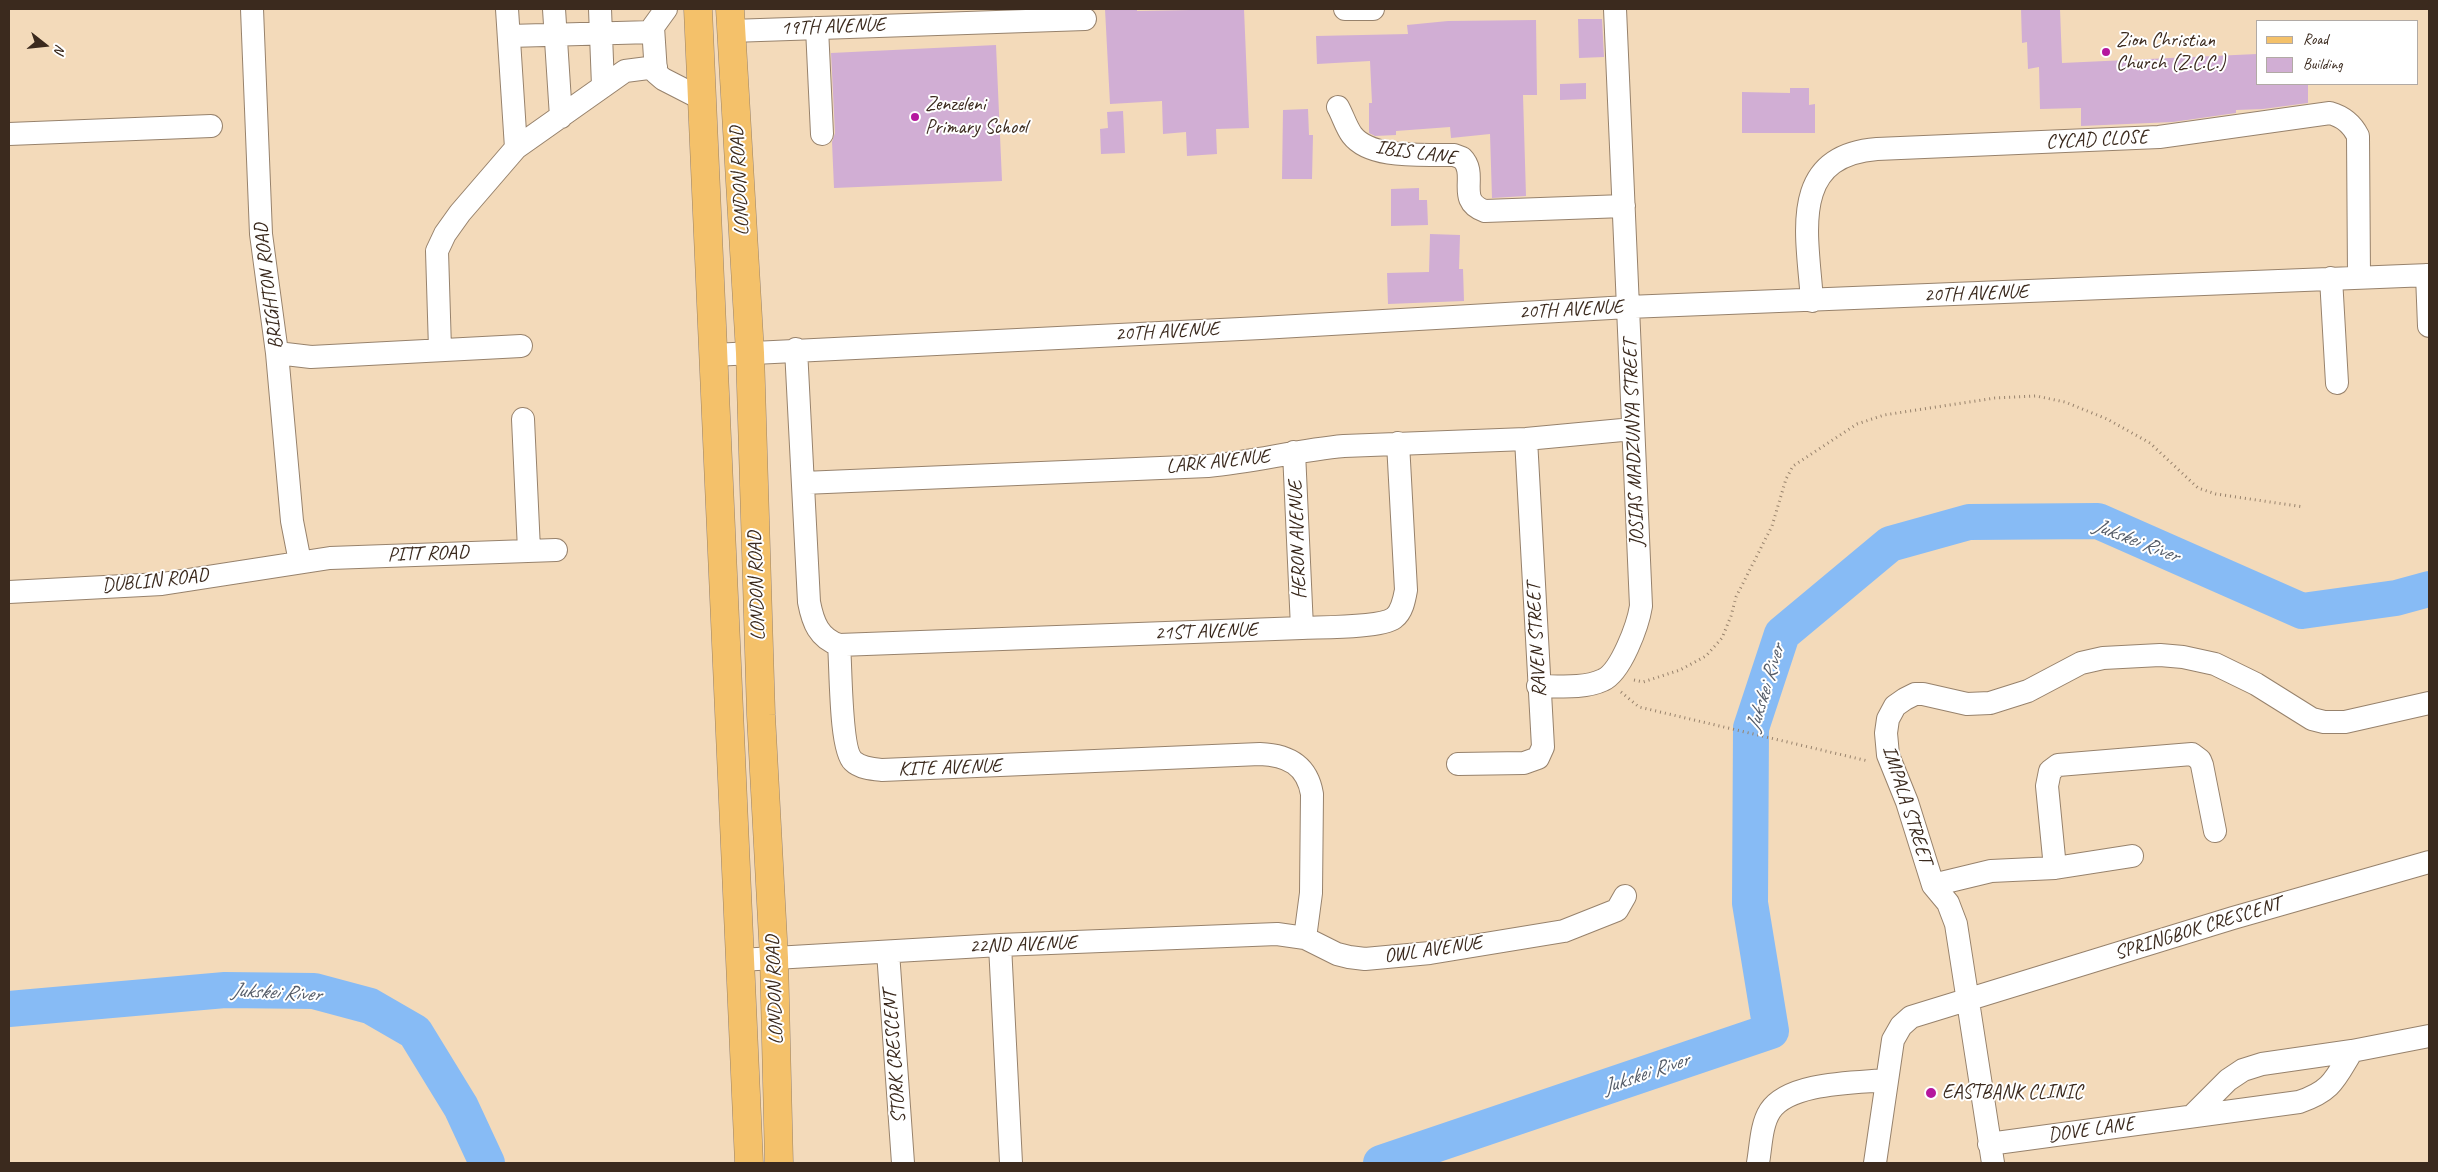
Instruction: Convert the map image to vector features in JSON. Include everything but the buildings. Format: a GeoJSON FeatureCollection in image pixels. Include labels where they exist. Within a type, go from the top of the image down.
{"type":"FeatureCollection","features":[{"type":"Feature","properties":{"kind":"main road","name":"LONDON ROAD"},"geometry":{"type":"LineString","coordinates":[[698,9],[749,1163]]}},
{"type":"Feature","properties":{"kind":"main road","name":"LONDON ROAD"},"geometry":{"type":"LineString","coordinates":[[730,20],[750,353],[762,715],[774,958],[779,1163]]}},
{"type":"Feature","properties":{"kind":"street","name":"BRIGHTON ROAD"},"geometry":{"type":"LineString","coordinates":[[252,9],[261,234],[277,353],[292,521],[300,562]]}},
{"type":"Feature","properties":{"kind":"street"},"geometry":{"type":"LineString","coordinates":[[507,9],[516,148]]}},
{"type":"Feature","properties":{"kind":"street"},"geometry":{"type":"LineString","coordinates":[[554,9],[560,117]]}},
{"type":"Feature","properties":{"kind":"street"},"geometry":{"type":"LineString","coordinates":[[600,9],[604,86]]}},
{"type":"Feature","properties":{"kind":"street"},"geometry":{"type":"LineString","coordinates":[[666,9],[658,18],[653,32],[656,73],[662,79],[702,99]]}},
{"type":"Feature","properties":{"kind":"street"},"geometry":{"type":"LineString","coordinates":[[1345,9],[1373,9]]}},
{"type":"Feature","properties":{"kind":"street","name":"JOSIAS MADZUNYA STREET"},"geometry":{"type":"LineString","coordinates":[[1538,686],[1605,680],[1615,667],[1633,634],[1641,606],[1615,9]]}},
{"type":"Feature","properties":{"kind":"street","name":"19TH AVENUE"},"geometry":{"type":"LineString","coordinates":[[730,20],[817,28],[1085,19]]}},
{"type":"Feature","properties":{"kind":"street"},"geometry":{"type":"LineString","coordinates":[[817,28],[822,134]]}},
{"type":"Feature","properties":{"kind":"street"},"geometry":{"type":"LineString","coordinates":[[509,36],[653,32]]}},
{"type":"Feature","properties":{"kind":"street"},"geometry":{"type":"LineString","coordinates":[[624,34],[625,71]]}},
{"type":"Feature","properties":{"kind":"street"},"geometry":{"type":"LineString","coordinates":[[440,349],[438,251],[445,234],[460,213],[516,148],[625,71],[656,67]]}},
{"type":"Feature","properties":{"kind":"street","name":"IBIS LANE"},"geometry":{"type":"LineString","coordinates":[[1338,107],[1352,135],[1368,147],[1386,153],[1454,155],[1462,158],[1468,168],[1469,199],[1480,210],[1490,212],[1624,206]]}},
{"type":"Feature","properties":{"kind":"street","name":"CYCAD CLOSE"},"geometry":{"type":"LineString","coordinates":[[1812,301],[1806,215],[1809,199],[1816,182],[1826,170],[1847,154],[1860,150],[1877,149],[2159,137],[2194,134],[2330,114],[2340,116],[2348,121],[2358,136],[2360,276]]}},
{"type":"Feature","properties":{"kind":"street"},"geometry":{"type":"LineString","coordinates":[[9,134],[211,126]]}},
{"type":"Feature","properties":{"kind":"street"},"geometry":{"type":"LineString","coordinates":[[2428,275],[2429,326]]}},
{"type":"Feature","properties":{"kind":"street","name":"20TH AVENUE"},"geometry":{"type":"LineString","coordinates":[[713,355],[796,349],[1261,328],[1628,307],[1812,301],[2360,276],[2428,275]]}},
{"type":"Feature","properties":{"kind":"street"},"geometry":{"type":"LineString","coordinates":[[2331,278],[2337,383]]}},
{"type":"Feature","properties":{"kind":"street"},"geometry":{"type":"LineString","coordinates":[[277,353],[311,357],[521,346]]}},
{"type":"Feature","properties":{"kind":"street"},"geometry":{"type":"LineString","coordinates":[[796,349],[807,590],[810,611],[822,637],[840,645]]}},
{"type":"Feature","properties":{"kind":"street"},"geometry":{"type":"LineString","coordinates":[[523,419],[529,550]]}},
{"type":"Feature","properties":{"kind":"street","name":"LARK AVENUE"},"geometry":{"type":"LineString","coordinates":[[802,483],[1208,466],[1248,462],[1294,452],[1344,446],[1526,439],[1633,429]]}},
{"type":"Feature","properties":{"kind":"street","name":"RAVEN STREET"},"geometry":{"type":"LineString","coordinates":[[1458,764],[1524,763],[1538,758],[1541,754],[1543,740],[1538,686],[1526,439]]}},
{"type":"Feature","properties":{"kind":"street","name":"21ST AVENUE"},"geometry":{"type":"LineString","coordinates":[[840,645],[1302,628],[1371,624],[1391,620],[1403,606],[1406,590],[1398,443]]}},
{"type":"Feature","properties":{"kind":"street","name":"HERON AVENUE"},"geometry":{"type":"LineString","coordinates":[[1294,452],[1302,628]]}},
{"type":"Feature","properties":{"kind":"street","name":"PITT ROAD"},"geometry":{"type":"LineString","coordinates":[[300,562],[330,558],[556,550]]}},
{"type":"Feature","properties":{"kind":"street","name":"DUBLIN ROAD"},"geometry":{"type":"LineString","coordinates":[[9,592],[162,584],[300,562]]}},
{"type":"Feature","properties":{"kind":"street","name":"KITE AVENUE"},"geometry":{"type":"LineString","coordinates":[[840,645],[845,745],[852,761],[869,768],[882,770],[1260,754],[1281,757],[1295,762],[1304,770],[1310,782],[1312,794],[1311,893],[1305,938]]}},
{"type":"Feature","properties":{"kind":"street","name":"IMPALA STREET"},"geometry":{"type":"LineString","coordinates":[[1991,1154],[1960,941],[1952,911],[1933,885],[1907,802],[1888,755],[1886,734],[1888,719],[1895,706],[1915,694],[1923,694],[1967,704],[1990,703],[2028,691],[2081,663],[2103,658],[2160,655],[2184,656],[2215,664],[2256,684],[2312,719],[2324,722],[2345,722],[2429,703]]}},
{"type":"Feature","properties":{"kind":"street"},"geometry":{"type":"LineString","coordinates":[[2055,868],[2048,786],[2050,771],[2058,765],[2192,754],[2202,765],[2215,830]]}},
{"type":"Feature","properties":{"kind":"street"},"geometry":{"type":"LineString","coordinates":[[1933,885],[1991,871],[2055,868],[2132,856]]}},
{"type":"Feature","properties":{"kind":"street","name":"SPRINGBOK CRESCENT"},"geometry":{"type":"LineString","coordinates":[[1875,1163],[1893,1040],[1901,1026],[1911,1018],[2233,918],[2429,862]]}},
{"type":"Feature","properties":{"kind":"street","name":"OWL AVENUE"},"geometry":{"type":"LineString","coordinates":[[1305,938],[1337,954],[1365,959],[1430,952],[1564,931],[1617,910],[1624,896]]}},
{"type":"Feature","properties":{"kind":"street","name":"22ND AVENUE"},"geometry":{"type":"LineString","coordinates":[[740,960],[1000,945],[1277,934],[1305,938]]}},
{"type":"Feature","properties":{"kind":"street"},"geometry":{"type":"LineString","coordinates":[[1000,945],[1011,1163]]}},
{"type":"Feature","properties":{"kind":"street","name":"STORK CRESCENT"},"geometry":{"type":"LineString","coordinates":[[888,952],[902,1163]]}},
{"type":"Feature","properties":{"kind":"street"},"geometry":{"type":"LineString","coordinates":[[2192,1116],[2228,1080],[2243,1070],[2262,1064],[2352,1051],[2429,1036]]}},
{"type":"Feature","properties":{"kind":"street","name":"DOVE LANE"},"geometry":{"type":"LineString","coordinates":[[1991,1154],[2192,1116],[2289,1103],[2318,1095],[2332,1083],[2352,1051]]}},
{"type":"Feature","properties":{"kind":"street"},"geometry":{"type":"LineString","coordinates":[[1758,1163],[1764,1124],[1769,1112],[1777,1101],[1792,1094],[1825,1086],[1887,1080]]}},
{"type":"Feature","properties":{"kind":"path"},"geometry":{"type":"LineString","coordinates":[[1615,667],[1634,680],[1643,682],[1680,670],[1706,656],[1722,638],[1736,597],[1772,526],[1786,480],[1794,466],[1857,424],[1884,415],[1995,398],[2036,396],[2065,402],[2107,419],[2150,444],[2198,488],[2216,494],[2304,507]]}},
{"type":"Feature","properties":{"kind":"path"},"geometry":{"type":"LineString","coordinates":[[1639,707],[1857,758]]}},
{"type":"Feature","properties":{"kind":"waterway","name":"Jukskei River"},"geometry":{"type":"LineString","coordinates":[[1381,1163],[1771,1031],[1750,903],[1751,728],[1782,634],[1890,544],[1969,522],[2098,521],[2302,611],[2396,598],[2429,589]]}},
{"type":"Feature","properties":{"kind":"waterway","name":"Jukskei River"},"geometry":{"type":"LineString","coordinates":[[9,1009],[225,990],[314,991],[370,1006],[415,1032],[461,1107],[487,1163]]}},
{"type":"Feature","properties":{"kind":"place","name":"Zion Christian Church (Z.C.C.)"},"geometry":{"type":"Point","coordinates":[2106,52]}},
{"type":"Feature","properties":{"kind":"place","name":"Zenzeleni Primary School"},"geometry":{"type":"Point","coordinates":[915,117]}},
{"type":"Feature","properties":{"kind":"place","name":"EASTBANK CLINIC"},"geometry":{"type":"Point","coordinates":[1931,1093]}}]}
